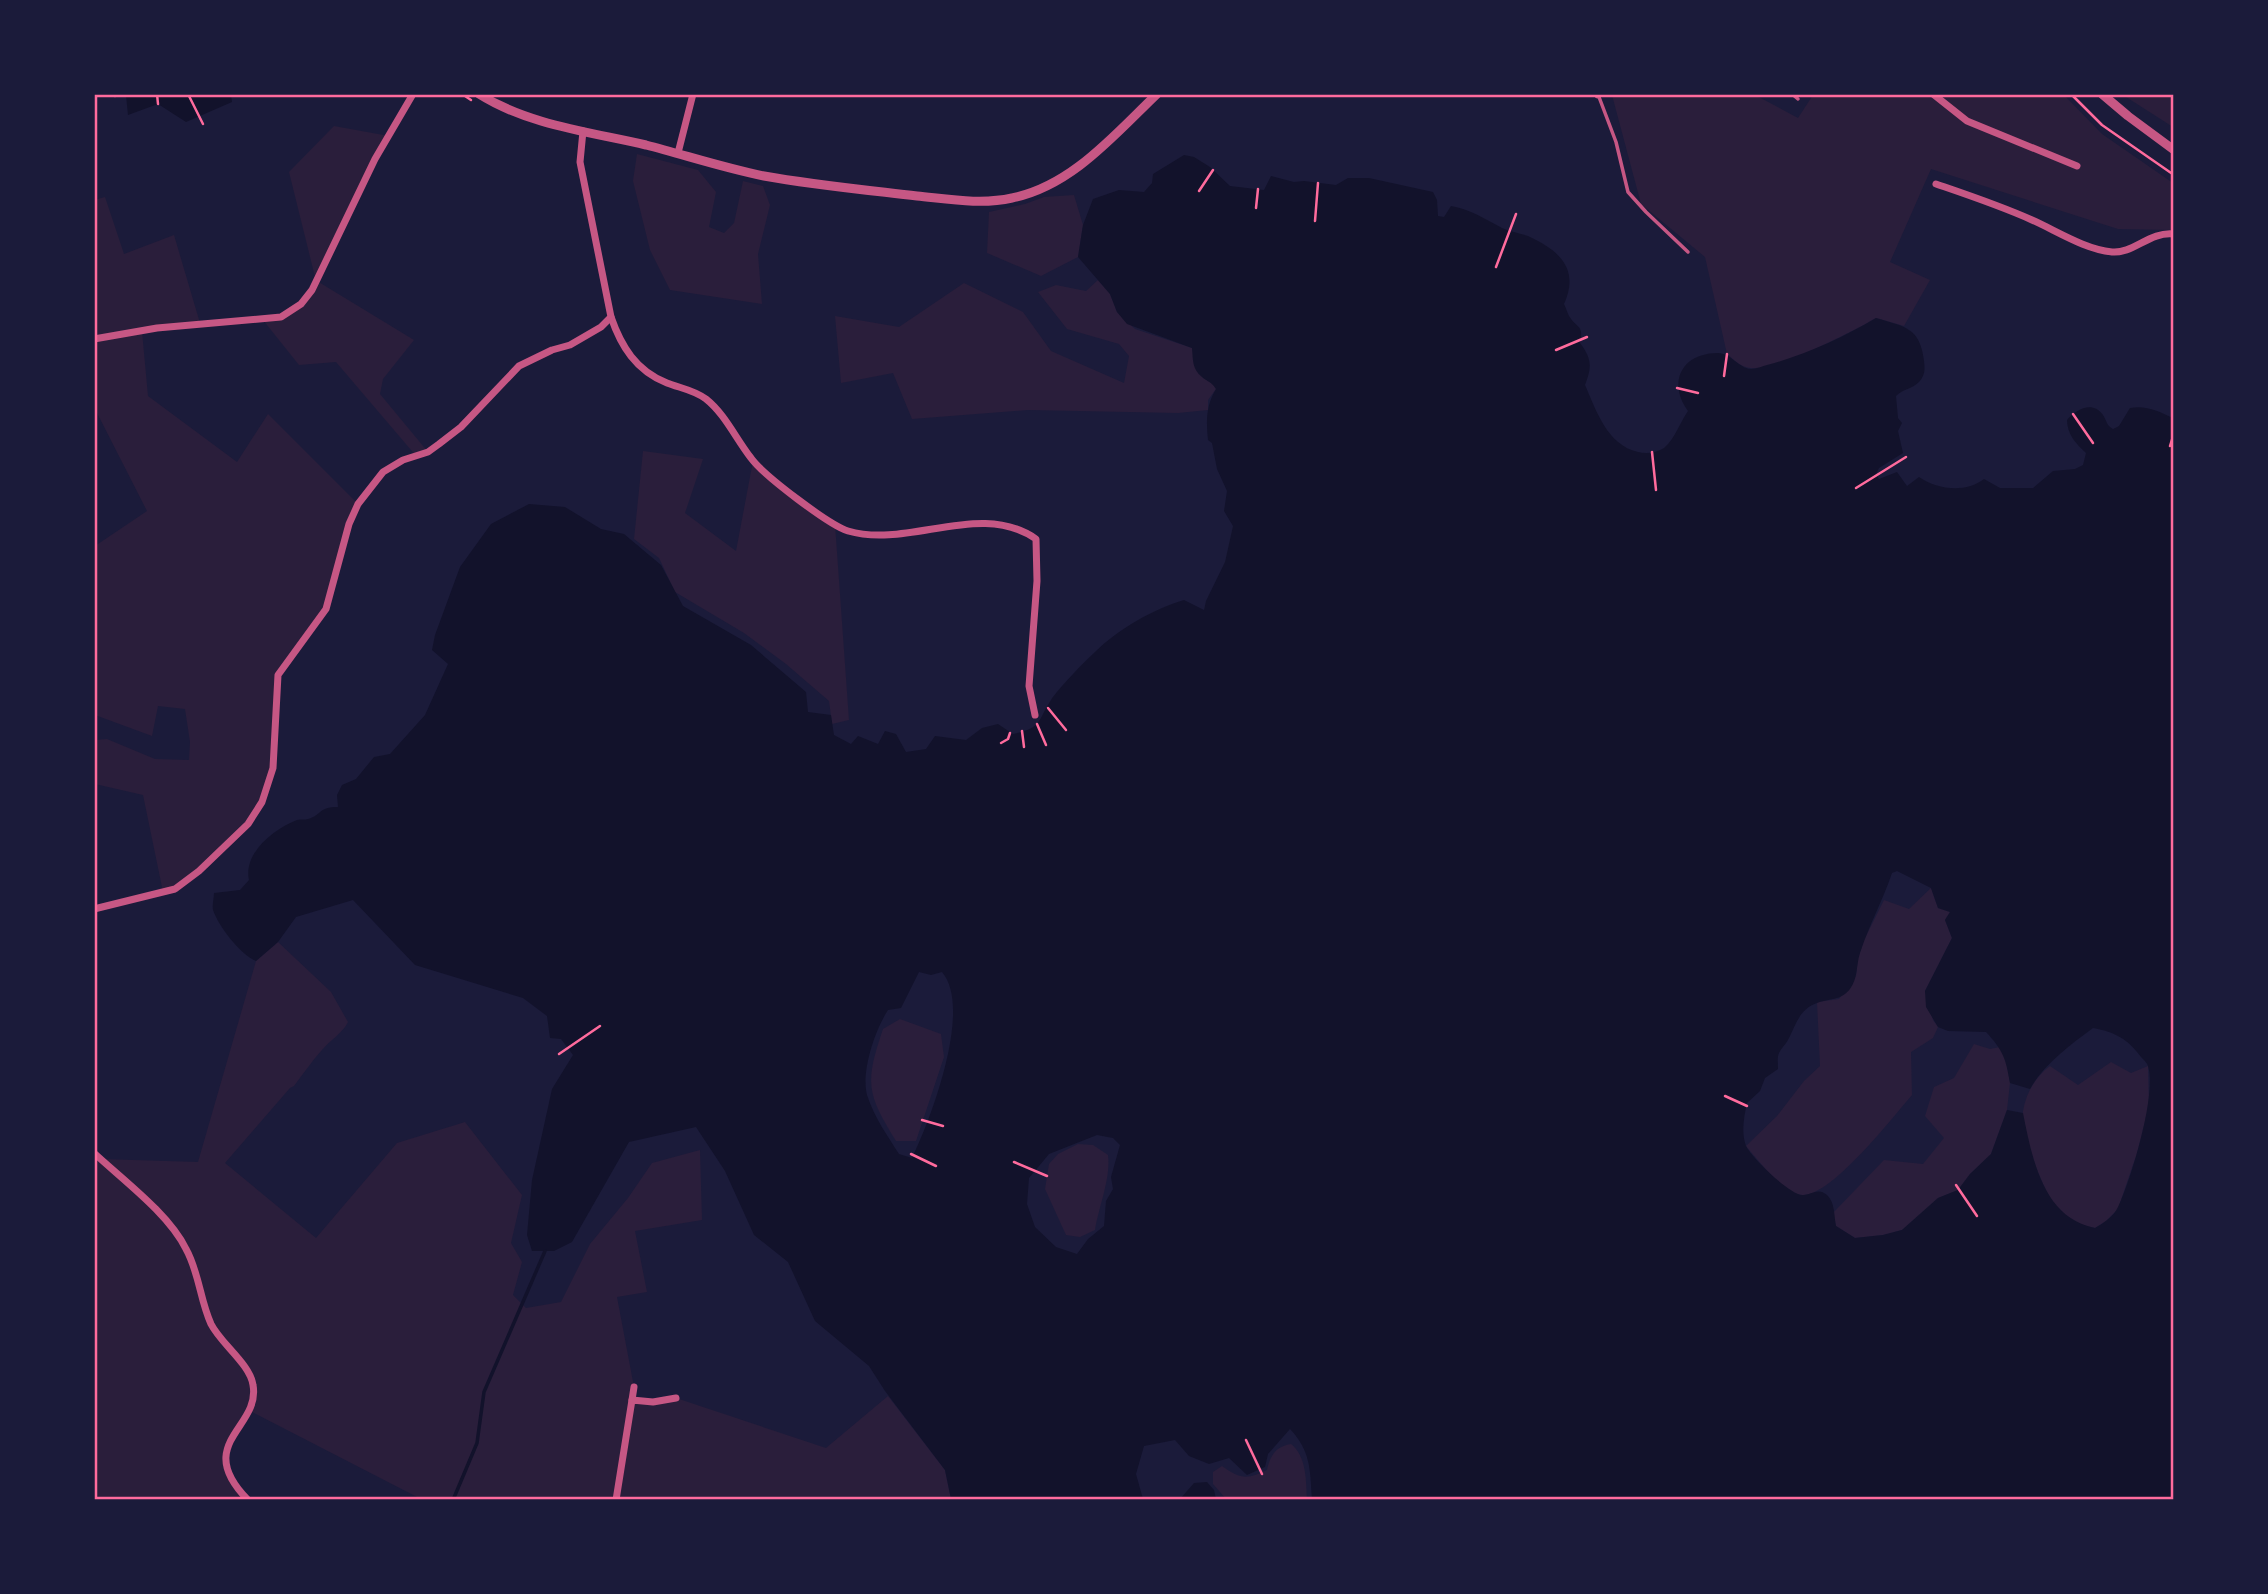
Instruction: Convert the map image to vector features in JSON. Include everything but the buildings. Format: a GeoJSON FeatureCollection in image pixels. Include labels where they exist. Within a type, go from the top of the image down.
{"type":"FeatureCollection","features":[{"type":"Feature","properties":{"kind":"street"},"geometry":{"type":"LineString","coordinates":[[94,339],[157,328],[281,317],[301,304],[312,290],[376,159],[412,94]]}},
{"type":"Feature","properties":{"kind":"street"},"geometry":{"type":"LineString","coordinates":[[678,153],[693,94]]}},
{"type":"Feature","properties":{"kind":"street"},"geometry":{"type":"LineString","coordinates":[[479,100],[536,120],[765,176],[958,200],[999,200],[1049,186],[1072,171],[1094,154],[1157,94]]}},
{"type":"Feature","properties":{"kind":"street"},"geometry":{"type":"LineString","coordinates":[[1933,94],[1967,121],[2077,166]]}},
{"type":"Feature","properties":{"kind":"street"},"geometry":{"type":"LineString","coordinates":[[2102,94],[2128,117],[2174,150]]}},
{"type":"Feature","properties":{"kind":"street"},"geometry":{"type":"LineString","coordinates":[[583,131],[580,162],[611,317],[618,339],[639,366],[665,383],[694,391],[707,400],[752,461],[767,475],[847,531],[883,536],[974,523],[1014,528],[1035,538],[1037,581],[1030,686],[1035,715]]}},
{"type":"Feature","properties":{"kind":"street"},"geometry":{"type":"LineString","coordinates":[[1936,184],[2031,219],[2083,244],[2113,253],[2148,238],[2165,233],[2174,234]]}},
{"type":"Feature","properties":{"kind":"street"},"geometry":{"type":"LineString","coordinates":[[94,909],[176,889],[248,824],[262,802],[273,768],[278,675],[326,609],[349,524],[358,505],[383,472],[403,460],[428,452],[439,444],[469,419],[519,366],[552,350],[570,345],[601,327],[611,317]]}},
{"type":"Feature","properties":{"kind":"street"},"geometry":{"type":"LineString","coordinates":[[94,1153],[176,1231],[194,1265],[212,1326],[248,1373],[253,1385],[253,1397],[226,1448],[226,1464],[246,1499]]}},
{"type":"Feature","properties":{"kind":"street"},"geometry":{"type":"LineString","coordinates":[[616,1500],[634,1387]]}},
{"type":"Feature","properties":{"kind":"street"},"geometry":{"type":"LineString","coordinates":[[632,1400],[653,1402],[676,1398]]}},
{"type":"Feature","properties":{"kind":"lane"},"geometry":{"type":"LineString","coordinates":[[1792,94],[1798,99]]}},
{"type":"Feature","properties":{"kind":"lane"},"geometry":{"type":"LineString","coordinates":[[1598,95],[1616,142],[1628,192],[1688,252]]}},
{"type":"Feature","properties":{"kind":"path"},"geometry":{"type":"LineString","coordinates":[[156,94],[158,104]]}},
{"type":"Feature","properties":{"kind":"path"},"geometry":{"type":"LineString","coordinates":[[188,94],[203,124]]}},
{"type":"Feature","properties":{"kind":"path"},"geometry":{"type":"LineString","coordinates":[[462,94],[479,100]]}},
{"type":"Feature","properties":{"kind":"path"},"geometry":{"type":"LineString","coordinates":[[2071,94],[2102,125],[2174,175]]}},
{"type":"Feature","properties":{"kind":"path"},"geometry":{"type":"LineString","coordinates":[[1199,191],[1213,170]]}},
{"type":"Feature","properties":{"kind":"path"},"geometry":{"type":"LineString","coordinates":[[1315,221],[1318,183]]}},
{"type":"Feature","properties":{"kind":"path"},"geometry":{"type":"LineString","coordinates":[[1256,208],[1258,189]]}},
{"type":"Feature","properties":{"kind":"path"},"geometry":{"type":"LineString","coordinates":[[1496,267],[1516,214]]}},
{"type":"Feature","properties":{"kind":"path"},"geometry":{"type":"LineString","coordinates":[[1556,349],[1587,337]]}},
{"type":"Feature","properties":{"kind":"path"},"geometry":{"type":"LineString","coordinates":[[1724,376],[1727,354]]}},
{"type":"Feature","properties":{"kind":"path"},"geometry":{"type":"LineString","coordinates":[[1677,388],[1698,393]]}},
{"type":"Feature","properties":{"kind":"path"},"geometry":{"type":"LineString","coordinates":[[2073,414],[2092,443]]}},
{"type":"Feature","properties":{"kind":"path"},"geometry":{"type":"LineString","coordinates":[[2170,446],[2174,433]]}},
{"type":"Feature","properties":{"kind":"path"},"geometry":{"type":"LineString","coordinates":[[1652,452],[1656,490]]}},
{"type":"Feature","properties":{"kind":"path"},"geometry":{"type":"LineString","coordinates":[[1856,488],[1906,457]]}},
{"type":"Feature","properties":{"kind":"path"},"geometry":{"type":"LineString","coordinates":[[1048,708],[1066,730]]}},
{"type":"Feature","properties":{"kind":"path"},"geometry":{"type":"LineString","coordinates":[[1037,724],[1046,745]]}},
{"type":"Feature","properties":{"kind":"path"},"geometry":{"type":"LineString","coordinates":[[1022,731],[1024,747]]}},
{"type":"Feature","properties":{"kind":"path"},"geometry":{"type":"LineString","coordinates":[[1001,743],[1008,739],[1010,733]]}},
{"type":"Feature","properties":{"kind":"path"},"geometry":{"type":"LineString","coordinates":[[559,1054],[600,1026]]}},
{"type":"Feature","properties":{"kind":"path"},"geometry":{"type":"LineString","coordinates":[[1725,1096],[1747,1106]]}},
{"type":"Feature","properties":{"kind":"path"},"geometry":{"type":"LineString","coordinates":[[922,1120],[943,1126]]}},
{"type":"Feature","properties":{"kind":"path"},"geometry":{"type":"LineString","coordinates":[[911,1154],[936,1166]]}},
{"type":"Feature","properties":{"kind":"path"},"geometry":{"type":"LineString","coordinates":[[1014,1162],[1047,1176]]}},
{"type":"Feature","properties":{"kind":"path"},"geometry":{"type":"LineString","coordinates":[[1956,1185],[1977,1216]]}},
{"type":"Feature","properties":{"kind":"path"},"geometry":{"type":"LineString","coordinates":[[1245,1440],[1262,1474]]}},
{"type":"Feature","properties":{"kind":"shaded area"},"geometry":{"type":"Polygon","coordinates":[[[126,95],[231,95],[232,102],[186,122],[158,104],[128,115],[126,95]]]}},
{"type":"Feature","properties":{"kind":"shaded area"},"geometry":{"type":"Polygon","coordinates":[[[1612,95],[1755,95],[1798,118],[1813,95],[2064,95],[2102,134],[2173,183],[2173,230],[2118,229],[1931,169],[1890,262],[1930,280],[1904,326],[1876,318],[1795,357],[1750,368],[1727,354],[1705,257],[1641,204],[1612,95]]]}},
{"type":"Feature","properties":{"kind":"shaded area"},"geometry":{"type":"Polygon","coordinates":[[[2123,95],[2173,95],[2173,127],[2123,95]]]}},
{"type":"Feature","properties":{"kind":"shaded area"},"geometry":{"type":"Polygon","coordinates":[[[334,126],[389,136],[317,281],[414,340],[383,379],[380,394],[428,452],[417,457],[336,362],[299,365],[263,320],[295,308],[316,281],[289,172],[334,126]]]}},
{"type":"Feature","properties":{"kind":"shaded area"},"geometry":{"type":"Polygon","coordinates":[[[637,154],[698,170],[716,192],[709,227],[724,233],[734,223],[743,181],[763,186],[770,205],[758,254],[762,304],[670,290],[650,250],[633,181],[637,154]]]}},
{"type":"Feature","properties":{"kind":"shaded area"},"geometry":{"type":"Polygon","coordinates":[[[1184,155],[1194,157],[1210,167],[1230,186],[1264,190],[1271,176],[1294,182],[1336,185],[1348,178],[1369,178],[1433,192],[1437,200],[1438,216],[1444,217],[1451,206],[1458,207],[1539,242],[1557,254],[1568,271],[1568,292],[1564,304],[1580,330],[1580,343],[1590,363],[1585,385],[1594,405],[1604,425],[1618,442],[1638,452],[1651,453],[1661,450],[1674,435],[1688,411],[1679,390],[1679,380],[1687,364],[1695,358],[1718,353],[1727,355],[1746,368],[1755,369],[1809,351],[1876,318],[1903,327],[1915,335],[1922,350],[1924,367],[1919,382],[1896,396],[1898,418],[1902,423],[1898,431],[1903,453],[1879,468],[1876,474],[1879,479],[1897,472],[1907,486],[1919,477],[1935,485],[1952,488],[1969,486],[1984,479],[2000,488],[2033,488],[2053,471],[2075,469],[2083,465],[2086,453],[2073,438],[2067,420],[2079,410],[2089,407],[2099,410],[2113,429],[2119,426],[2130,408],[2147,408],[2173,418],[2173,1499],[1312,1499],[1306,1453],[1290,1429],[1268,1454],[1265,1467],[1247,1475],[1229,1458],[1209,1464],[1189,1456],[1175,1440],[1144,1446],[1136,1474],[1143,1499],[951,1499],[945,1470],[869,1366],[815,1321],[788,1262],[754,1235],[725,1171],[696,1127],[629,1142],[572,1242],[554,1251],[532,1251],[527,1235],[532,1180],[552,1089],[573,1055],[561,1039],[550,1038],[547,1016],[523,998],[415,965],[353,900],[296,917],[278,942],[256,961],[231,939],[213,910],[214,893],[240,890],[249,880],[251,860],[262,843],[288,824],[312,817],[327,808],[338,807],[337,795],[342,785],[356,779],[374,757],[390,754],[425,715],[448,664],[432,650],[460,567],[491,524],[529,504],[565,507],[601,529],[624,534],[661,565],[683,606],[751,645],[806,692],[808,712],[831,715],[834,735],[851,744],[858,736],[878,744],[885,731],[896,734],[906,752],[926,749],[935,736],[966,740],[982,728],[998,724],[1013,734],[1030,729],[1038,723],[1051,700],[1072,676],[1104,644],[1125,628],[1161,608],[1184,600],[1204,610],[1225,562],[1233,526],[1224,511],[1227,491],[1217,469],[1212,443],[1208,440],[1210,401],[1216,389],[1196,371],[1192,348],[1127,324],[1117,312],[1110,294],[1078,257],[1083,225],[1093,199],[1119,190],[1144,192],[1152,183],[1153,174],[1184,155]],[[1897,871],[1892,873],[1868,932],[1850,989],[1839,997],[1811,1006],[1802,1013],[1779,1053],[1778,1069],[1765,1078],[1760,1091],[1747,1103],[1743,1130],[1746,1146],[1763,1167],[1789,1189],[1802,1195],[1818,1191],[1827,1195],[1833,1205],[1836,1226],[1855,1238],[1883,1235],[1902,1230],[1938,1198],[1958,1190],[1991,1154],[2007,1110],[2023,1113],[2036,1167],[2052,1199],[2063,1212],[2077,1222],[2095,1228],[2116,1210],[2129,1178],[2146,1116],[2150,1079],[2148,1065],[2126,1041],[2114,1034],[2093,1028],[2050,1063],[2030,1089],[2010,1083],[2003,1055],[1986,1032],[1948,1031],[1938,1027],[1926,1007],[1925,991],[1952,938],[1945,920],[1950,912],[1938,908],[1931,888],[1897,871]],[[919,972],[901,1008],[888,1010],[878,1028],[870,1051],[866,1085],[867,1095],[881,1126],[899,1154],[912,1158],[938,1092],[951,1036],[953,1011],[950,989],[942,972],[931,975],[919,972]],[[1097,1135],[1049,1154],[1029,1178],[1027,1204],[1035,1227],[1056,1247],[1077,1254],[1088,1239],[1104,1226],[1106,1201],[1113,1189],[1111,1177],[1120,1145],[1113,1138],[1097,1135]]]}},
{"type":"Feature","properties":{"kind":"shaded area"},"geometry":{"type":"Polygon","coordinates":[[[1074,195],[1083,225],[1078,257],[1041,276],[987,253],[989,212],[1044,197],[1074,195]]]}},
{"type":"Feature","properties":{"kind":"shaded area"},"geometry":{"type":"Polygon","coordinates":[[[105,197],[124,254],[174,235],[200,323],[142,331],[148,396],[237,462],[268,414],[358,504],[326,609],[278,675],[273,768],[262,802],[248,824],[199,871],[163,892],[143,795],[95,784],[95,740],[107,739],[155,759],[189,760],[190,742],[185,709],[158,706],[152,736],[95,715],[95,546],[147,511],[95,409],[94,200],[105,197]]]}},
{"type":"Feature","properties":{"kind":"shaded area"},"geometry":{"type":"Polygon","coordinates":[[[1098,280],[1110,294],[1117,312],[1135,329],[1192,348],[1203,378],[1212,382],[1216,389],[1208,400],[1208,410],[1178,413],[1028,410],[912,419],[893,373],[841,383],[835,316],[899,327],[964,283],[1023,312],[1051,351],[1124,383],[1129,356],[1119,344],[1067,329],[1038,292],[1056,285],[1086,291],[1098,280]]]}},
{"type":"Feature","properties":{"kind":"shaded area"},"geometry":{"type":"Polygon","coordinates":[[[643,451],[703,459],[685,513],[736,551],[753,461],[835,524],[849,720],[832,724],[829,701],[786,664],[744,633],[675,592],[659,558],[634,539],[643,451]]]}},
{"type":"Feature","properties":{"kind":"shaded area"},"geometry":{"type":"Polygon","coordinates":[[[1931,888],[1938,908],[1950,912],[1945,920],[1952,938],[1925,991],[1933,1020],[1938,1027],[1933,1038],[1911,1052],[1912,1095],[1845,1170],[1814,1192],[1802,1195],[1795,1193],[1771,1175],[1746,1146],[1777,1116],[1804,1081],[1820,1066],[1817,1002],[1839,999],[1856,976],[1864,940],[1884,900],[1909,909],[1931,888]]]}},
{"type":"Feature","properties":{"kind":"shaded area"},"geometry":{"type":"Polygon","coordinates":[[[278,942],[331,992],[348,1022],[225,1163],[316,1238],[397,1143],[465,1122],[522,1195],[511,1243],[522,1262],[513,1295],[526,1308],[561,1302],[590,1244],[628,1198],[652,1163],[700,1150],[702,1220],[635,1231],[647,1292],[617,1297],[634,1387],[632,1400],[676,1398],[826,1448],[888,1396],[945,1470],[951,1499],[421,1499],[248,1410],[232,1437],[227,1454],[227,1462],[245,1499],[95,1499],[94,1153],[101,1159],[198,1162],[256,961],[278,942]]]}},
{"type":"Feature","properties":{"kind":"shaded area"},"geometry":{"type":"Polygon","coordinates":[[[900,1019],[941,1034],[944,1057],[916,1141],[896,1141],[879,1111],[872,1087],[873,1062],[883,1029],[900,1019]]]}},
{"type":"Feature","properties":{"kind":"shaded area"},"geometry":{"type":"Polygon","coordinates":[[[1974,1044],[1990,1049],[2000,1047],[2006,1060],[2010,1083],[2007,1110],[1991,1154],[1958,1190],[1938,1198],[1902,1230],[1855,1238],[1836,1226],[1833,1213],[1884,1160],[1923,1164],[1944,1138],[1925,1116],[1934,1087],[1954,1078],[1974,1044]]]}},
{"type":"Feature","properties":{"kind":"shaded area"},"geometry":{"type":"Polygon","coordinates":[[[2111,1062],[2131,1073],[2148,1066],[2149,1106],[2118,1209],[2095,1228],[2069,1219],[2052,1200],[2029,1147],[2023,1111],[2032,1086],[2050,1066],[2078,1085],[2111,1062]]]}},
{"type":"Feature","properties":{"kind":"shaded area"},"geometry":{"type":"Polygon","coordinates":[[[1078,1144],[1093,1145],[1108,1155],[1106,1183],[1095,1230],[1080,1237],[1066,1235],[1045,1189],[1049,1164],[1058,1154],[1078,1144]]]}},
{"type":"Feature","properties":{"kind":"shaded area"},"geometry":{"type":"Polygon","coordinates":[[[1291,1444],[1303,1462],[1307,1499],[1226,1499],[1213,1484],[1213,1472],[1222,1466],[1244,1477],[1267,1470],[1274,1452],[1291,1444]]]}},
{"type":"Feature","properties":{"kind":"shaded area"},"geometry":{"type":"Polygon","coordinates":[[[1207,1482],[1214,1490],[1216,1499],[1180,1499],[1194,1483],[1207,1482]]]}},
{"type":"Feature","properties":{"kind":"waterway"},"geometry":{"type":"LineString","coordinates":[[453,1500],[477,1443],[484,1392],[545,1251]]}}]}
